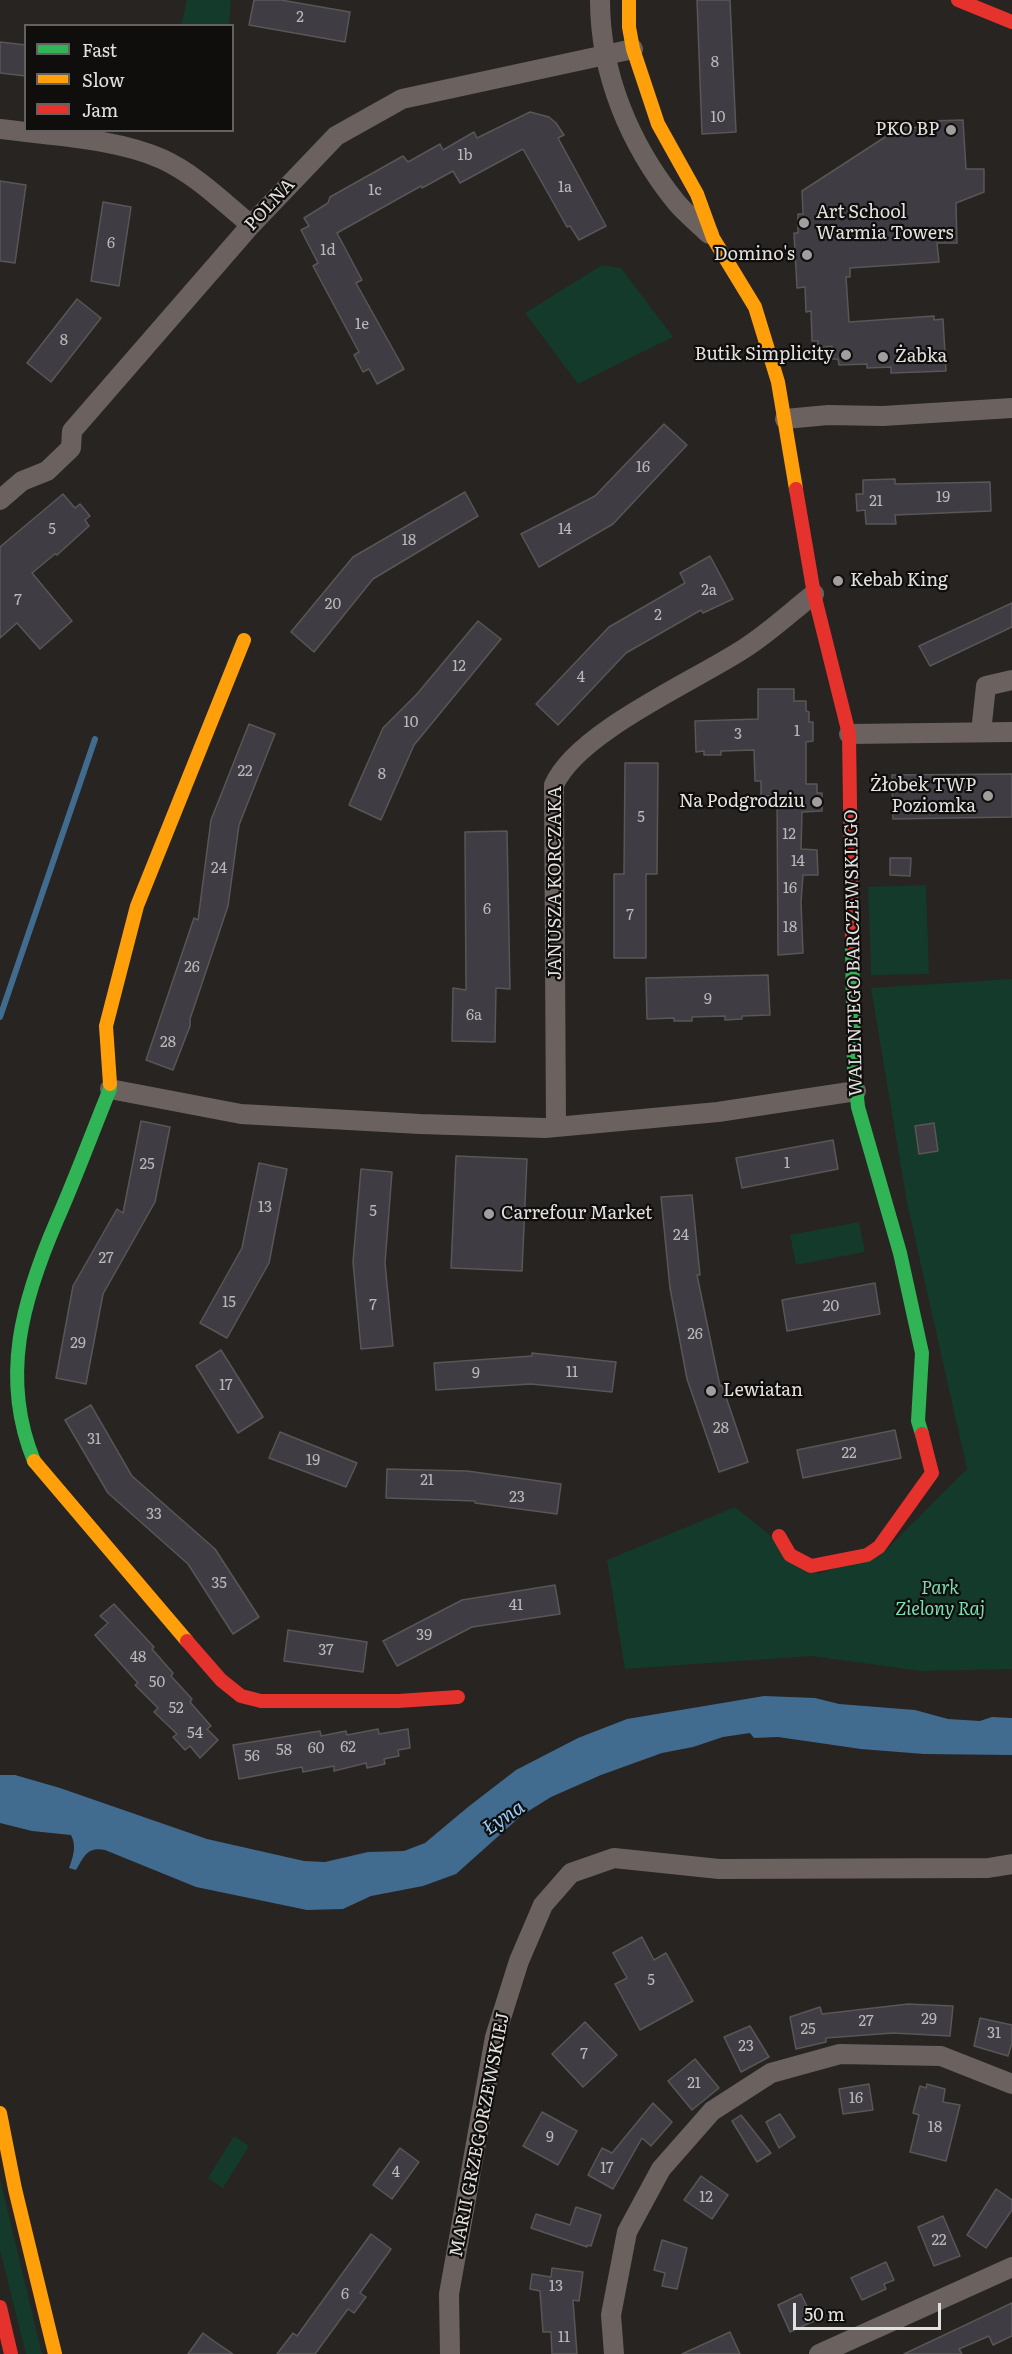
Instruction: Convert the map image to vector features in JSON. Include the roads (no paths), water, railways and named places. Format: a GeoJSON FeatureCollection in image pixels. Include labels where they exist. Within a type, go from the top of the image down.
{"type":"FeatureCollection","features":[{"type":"Feature","properties":{"kind":"street","name":"WALENTEGO BARCZEWSKIEGO"},"geometry":{"type":"LineString","coordinates":[[600,0],[604,55],[613,89],[626,121],[650,165],[677,203],[714,238]]}},
{"type":"Feature","properties":{"kind":"street","name":"WALENTEGO BARCZEWSKIEGO"},"geometry":{"type":"LineString","coordinates":[[629,0],[629,27],[633,49],[658,124],[697,194],[714,238],[755,307],[773,359],[814,594],[849,734],[858,1107],[900,1252],[922,1353],[918,1421],[932,1473],[879,1547],[867,1555],[811,1566],[790,1555],[780,1536]]}},
{"type":"Feature","properties":{"kind":"street"},"geometry":{"type":"LineString","coordinates":[[958,0],[1012,22]]}},
{"type":"Feature","properties":{"kind":"street","name":"POLNA"},"geometry":{"type":"LineString","coordinates":[[0,500],[22,481],[47,471],[71,448],[72,431],[251,225],[336,136],[402,99],[633,49]]}},
{"type":"Feature","properties":{"kind":"street"},"geometry":{"type":"LineString","coordinates":[[0,129],[120,146],[163,160],[199,183],[251,225]]}},
{"type":"Feature","properties":{"kind":"street"},"geometry":{"type":"LineString","coordinates":[[785,419],[828,415],[883,416],[1012,408]]}},
{"type":"Feature","properties":{"kind":"street","name":"JANUSZA KORCZAKA"},"geometry":{"type":"LineString","coordinates":[[556,1127],[554,785],[558,775],[594,737],[744,648],[775,627],[814,594]]}},
{"type":"Feature","properties":{"kind":"street"},"geometry":{"type":"LineString","coordinates":[[244,640],[137,906],[106,1026],[110,1089],[57,1220],[28,1284],[12,1335],[6,1388],[9,1408],[23,1445],[41,1472],[221,1680],[241,1696],[261,1701],[398,1701],[458,1697]]}},
{"type":"Feature","properties":{"kind":"street"},"geometry":{"type":"LineString","coordinates":[[981,732],[986,686],[1012,680]]}},
{"type":"Feature","properties":{"kind":"street"},"geometry":{"type":"LineString","coordinates":[[849,734],[1012,732]]}},
{"type":"Feature","properties":{"kind":"street"},"geometry":{"type":"LineString","coordinates":[[110,1089],[241,1114],[420,1124],[556,1127],[718,1112],[856,1090]]}},
{"type":"Feature","properties":{"kind":"street","name":"MARII GRZEGORZEWSKIEJ"},"geometry":{"type":"LineString","coordinates":[[450,2354],[449,2294],[495,2037],[519,1961],[543,1905],[570,1873],[614,1858],[719,1869],[988,1868],[1012,1864]]}},
{"type":"Feature","properties":{"kind":"street"},"geometry":{"type":"LineString","coordinates":[[614,2354],[611,2314],[627,2232],[661,2169],[712,2111],[771,2073],[840,2054],[942,2056],[1012,2084]]}},
{"type":"Feature","properties":{"kind":"street"},"geometry":{"type":"LineString","coordinates":[[0,2113],[15,2189],[55,2354]]}},
{"type":"Feature","properties":{"kind":"street"},"geometry":{"type":"LineString","coordinates":[[819,2354],[1012,2267]]}},
{"type":"Feature","properties":{"kind":"street"},"geometry":{"type":"LineString","coordinates":[[0,2307],[11,2354]]}},
{"type":"Feature","properties":{"kind":"water","name":"Łyna"},"geometry":{"type":"Polygon","coordinates":[[[764,1696],[815,1698],[839,1704],[915,1710],[948,1719],[980,1721],[992,1717],[1012,1718],[1012,1755],[924,1754],[861,1749],[778,1737],[754,1738],[750,1733],[723,1737],[693,1747],[662,1753],[601,1775],[551,1797],[522,1815],[456,1874],[423,1886],[371,1896],[343,1909],[307,1910],[196,1887],[99,1849],[90,1851],[76,1870],[69,1868],[74,1847],[71,1835],[32,1831],[0,1823],[0,1775],[15,1775],[60,1788],[207,1839],[304,1861],[325,1862],[368,1852],[404,1851],[425,1843],[516,1770],[578,1738],[627,1719],[764,1696]]]}},
{"type":"Feature","properties":{"kind":"waterway"},"geometry":{"type":"LineString","coordinates":[[0,1017],[95,739]]}},
{"type":"Feature","properties":{"kind":"place","name":"PKO BP"},"geometry":{"type":"Point","coordinates":[951,130]}},
{"type":"Feature","properties":{"kind":"place","name":"Art School Warmia Towers"},"geometry":{"type":"Point","coordinates":[804,223]}},
{"type":"Feature","properties":{"kind":"place","name":"Domino's"},"geometry":{"type":"Point","coordinates":[807,255]}},
{"type":"Feature","properties":{"kind":"place","name":"Butik Simplicity"},"geometry":{"type":"Point","coordinates":[846,355]}},
{"type":"Feature","properties":{"kind":"place","name":"Żabka"},"geometry":{"type":"Point","coordinates":[883,357]}},
{"type":"Feature","properties":{"kind":"place","name":"Kebab King"},"geometry":{"type":"Point","coordinates":[838,581]}},
{"type":"Feature","properties":{"kind":"place","name":"Żłobek TWP Poziomka"},"geometry":{"type":"Point","coordinates":[988,796]}},
{"type":"Feature","properties":{"kind":"place","name":"Na Podgrodziu"},"geometry":{"type":"Point","coordinates":[817,802]}},
{"type":"Feature","properties":{"kind":"place","name":"Carrefour Market"},"geometry":{"type":"Point","coordinates":[489,1214]}},
{"type":"Feature","properties":{"kind":"place","name":"Lewiatan"},"geometry":{"type":"Point","coordinates":[711,1391]}},
{"type":"Feature","properties":{"kind":"park label","name":"Park Zielony Raj"},"geometry":{"type":"Point","coordinates":[940,1599]}}]}
